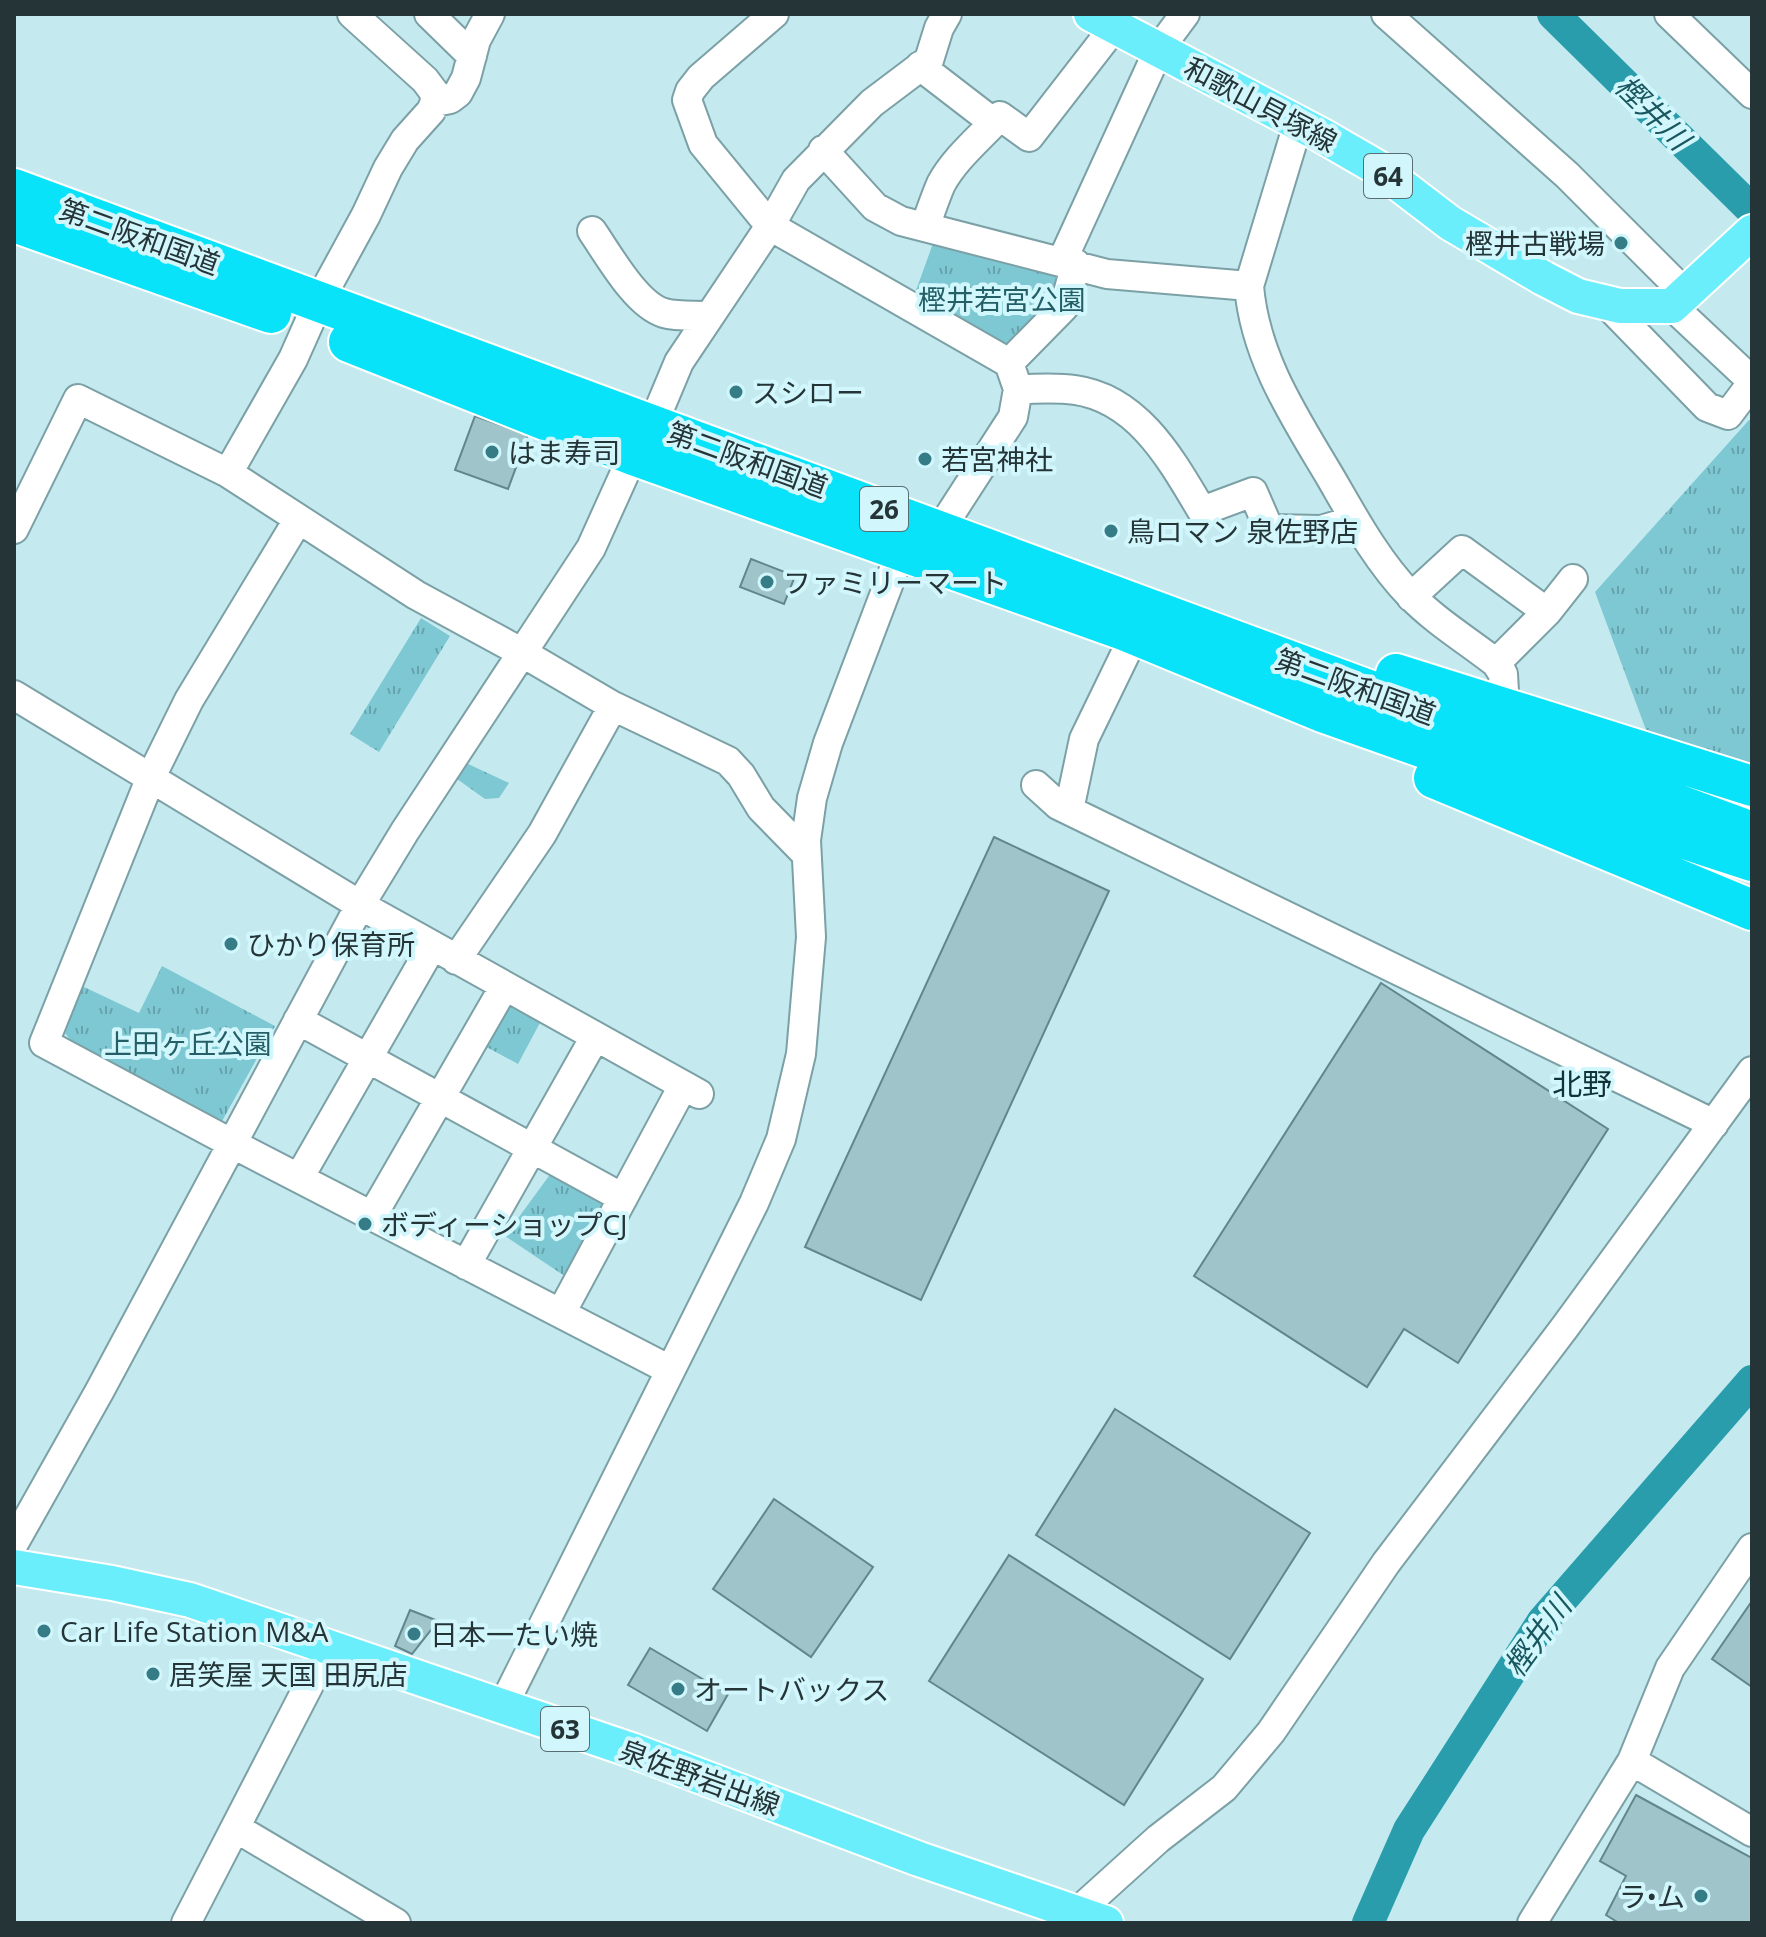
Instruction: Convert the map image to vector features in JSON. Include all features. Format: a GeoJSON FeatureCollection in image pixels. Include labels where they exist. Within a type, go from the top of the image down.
{"type":"FeatureCollection","features":[{"type":"Feature","properties":{"kind":"highway","name":"第二阪和国道"},"geometry":{"type":"LineString","coordinates":[[14,189],[312,314],[643,440],[901,551],[1129,634],[1325,713],[1752,861]]}},
{"type":"Feature","properties":{"kind":"highway","name":"第二阪和国道"},"geometry":{"type":"LineString","coordinates":[[14,222],[312,314]]}},
{"type":"Feature","properties":{"kind":"highway","name":"第二阪和国道"},"geometry":{"type":"LineString","coordinates":[[643,440],[940,530],[1752,832]]}},
{"type":"Feature","properties":{"kind":"highway"},"geometry":{"type":"LineString","coordinates":[[1104,593],[1167,600],[1505,709],[1542,730],[1681,779],[1752,786]]}},
{"type":"Feature","properties":{"kind":"highway"},"geometry":{"type":"LineString","coordinates":[[1129,634],[1160,665],[1651,856],[1752,910]]}},
{"type":"Feature","properties":{"kind":"main road","name":"和歌山貝塚線"},"geometry":{"type":"LineString","coordinates":[[1103,20],[1378,168],[1450,223],[1502,256],[1578,296],[1620,306],[1678,300]]}},
{"type":"Feature","properties":{"kind":"main road"},"geometry":{"type":"LineString","coordinates":[[1678,300],[1752,232]]}},
{"type":"Feature","properties":{"kind":"main road","name":"泉佐野岩出線"},"geometry":{"type":"LineString","coordinates":[[14,1567],[190,1600],[631,1750],[1082,1919]]}},
{"type":"Feature","properties":{"kind":"street"},"geometry":{"type":"LineString","coordinates":[[228,473],[293,359],[312,314],[388,168],[435,102],[434,92],[425,80],[352,14]]}},
{"type":"Feature","properties":{"kind":"street"},"geometry":{"type":"LineString","coordinates":[[429,14],[472,56]]}},
{"type":"Feature","properties":{"kind":"street"},"geometry":{"type":"LineString","coordinates":[[435,102],[450,99],[458,93],[466,78],[476,40],[490,14]]}},
{"type":"Feature","properties":{"kind":"street"},"geometry":{"type":"LineString","coordinates":[[774,14],[701,77],[687,100],[703,144],[770,226],[1014,376],[1106,400],[1134,417],[1162,446],[1202,511],[1253,492],[1269,529],[1321,530],[1355,520]]}},
{"type":"Feature","properties":{"kind":"street"},"geometry":{"type":"LineString","coordinates":[[14,1543],[99,1392],[360,905],[591,548],[679,362],[770,226],[796,180],[872,103],[929,60],[947,14]]}},
{"type":"Feature","properties":{"kind":"street"},"geometry":{"type":"LineString","coordinates":[[502,1708],[754,1203],[781,1139],[801,1054],[811,937],[806,840],[812,798],[828,743],[901,551],[940,530],[1013,417],[1014,376],[1064,307],[1069,263],[1159,49],[1185,14]]}},
{"type":"Feature","properties":{"kind":"street"},"geometry":{"type":"LineString","coordinates":[[1386,14],[1567,175],[1752,382],[1728,415],[1707,407],[1606,303]]}},
{"type":"Feature","properties":{"kind":"street"},"geometry":{"type":"LineString","coordinates":[[1669,14],[1752,94]]}},
{"type":"Feature","properties":{"kind":"street"},"geometry":{"type":"LineString","coordinates":[[925,227],[942,183],[1000,116],[1029,137],[1103,20]]}},
{"type":"Feature","properties":{"kind":"street"},"geometry":{"type":"LineString","coordinates":[[920,66],[994,123]]}},
{"type":"Feature","properties":{"kind":"street"},"geometry":{"type":"LineString","coordinates":[[1298,124],[1249,286],[1258,335],[1278,388],[1388,570],[1411,597],[1496,663],[1503,674],[1505,709]]}},
{"type":"Feature","properties":{"kind":"street"},"geometry":{"type":"LineString","coordinates":[[823,150],[875,207],[901,221],[1107,274],[1249,286]]}},
{"type":"Feature","properties":{"kind":"street"},"geometry":{"type":"LineString","coordinates":[[592,231],[627,281],[649,304],[664,313],[709,316]]}},
{"type":"Feature","properties":{"kind":"street"},"geometry":{"type":"LineString","coordinates":[[14,529],[78,399],[228,473],[416,595],[613,706],[728,761],[741,775],[761,808],[806,854]]}},
{"type":"Feature","properties":{"kind":"street"},"geometry":{"type":"LineString","coordinates":[[298,520],[189,700],[151,777],[44,1043],[670,1370]]}},
{"type":"Feature","properties":{"kind":"street"},"geometry":{"type":"LineString","coordinates":[[1411,597],[1462,550],[1547,612]]}},
{"type":"Feature","properties":{"kind":"street"},"geometry":{"type":"LineString","coordinates":[[1496,663],[1547,612],[1573,579]]}},
{"type":"Feature","properties":{"kind":"street"},"geometry":{"type":"LineString","coordinates":[[1069,810],[1084,739],[1129,634]]}},
{"type":"Feature","properties":{"kind":"street"},"geometry":{"type":"LineString","coordinates":[[14,695],[360,905],[691,1090],[623,1198],[561,1313]]}},
{"type":"Feature","properties":{"kind":"street"},"geometry":{"type":"LineString","coordinates":[[299,1178],[368,1058],[444,953],[542,834],[613,706]]}},
{"type":"Feature","properties":{"kind":"street"},"geometry":{"type":"LineString","coordinates":[[1036,785],[1058,805],[1714,1124]]}},
{"type":"Feature","properties":{"kind":"street"},"geometry":{"type":"LineString","coordinates":[[372,1216],[504,987]]}},
{"type":"Feature","properties":{"kind":"street"},"geometry":{"type":"LineString","coordinates":[[298,1020],[623,1198]]}},
{"type":"Feature","properties":{"kind":"street"},"geometry":{"type":"LineString","coordinates":[[466,1265],[595,1037]]}},
{"type":"Feature","properties":{"kind":"street"},"geometry":{"type":"LineString","coordinates":[[1082,1919],[1158,1839],[1224,1788],[1271,1732],[1386,1563],[1565,1327],[1752,1071]]}},
{"type":"Feature","properties":{"kind":"street"},"geometry":{"type":"LineString","coordinates":[[1532,1923],[1632,1761],[1670,1668],[1752,1548]]}},
{"type":"Feature","properties":{"kind":"street"},"geometry":{"type":"LineString","coordinates":[[186,1923],[328,1648]]}},
{"type":"Feature","properties":{"kind":"street"},"geometry":{"type":"LineString","coordinates":[[1632,1761],[1752,1832]]}},
{"type":"Feature","properties":{"kind":"street"},"geometry":{"type":"LineString","coordinates":[[236,1828],[396,1923]]}},
{"type":"Feature","properties":{"kind":"green space","name":"樫井若宮公園"},"geometry":{"type":"Polygon","coordinates":[[[936,235],[1067,269],[1057,308],[1006,355],[914,296],[936,235]]]}},
{"type":"Feature","properties":{"kind":"green space"},"geometry":{"type":"Polygon","coordinates":[[[1752,420],[1752,778],[1653,749],[1595,592],[1752,420]]]}},
{"type":"Feature","properties":{"kind":"green space"},"geometry":{"type":"Polygon","coordinates":[[[421,618],[450,636],[379,752],[350,734],[421,618]]]}},
{"type":"Feature","properties":{"kind":"green space"},"geometry":{"type":"Polygon","coordinates":[[[466,763],[509,783],[499,798],[485,799],[457,779],[466,763]]]}},
{"type":"Feature","properties":{"kind":"green space","name":"上田ヶ丘公園"},"geometry":{"type":"Polygon","coordinates":[[[162,966],[275,1026],[221,1123],[74,1045],[65,1033],[82,986],[139,1013],[162,966]]]}},
{"type":"Feature","properties":{"kind":"green space"},"geometry":{"type":"Polygon","coordinates":[[[513,1002],[542,1019],[518,1064],[481,1044],[501,1006],[513,1002]]]}},
{"type":"Feature","properties":{"kind":"green space"},"geometry":{"type":"Polygon","coordinates":[[[554,1169],[615,1200],[572,1281],[505,1236],[554,1169]]]}},
{"type":"Feature","properties":{"kind":"building","name":"はま寿司"},"geometry":{"type":"Polygon","coordinates":[[[475,416],[528,435],[508,489],[455,470],[475,416]]]}},
{"type":"Feature","properties":{"kind":"building","name":"ファミリーマート"},"geometry":{"type":"Polygon","coordinates":[[[751,559],[795,576],[784,604],[740,587],[751,559]]]}},
{"type":"Feature","properties":{"kind":"building"},"geometry":{"type":"Polygon","coordinates":[[[994,837],[1109,891],[921,1300],[805,1247],[994,837]]]}},
{"type":"Feature","properties":{"kind":"building"},"geometry":{"type":"Polygon","coordinates":[[[1381,983],[1608,1129],[1458,1363],[1404,1329],[1367,1387],[1194,1276],[1381,983]]]}},
{"type":"Feature","properties":{"kind":"building"},"geometry":{"type":"Polygon","coordinates":[[[1115,1409],[1310,1533],[1230,1659],[1036,1535],[1115,1409]]]}},
{"type":"Feature","properties":{"kind":"building"},"geometry":{"type":"Polygon","coordinates":[[[774,1499],[873,1567],[811,1657],[713,1589],[774,1499]]]}},
{"type":"Feature","properties":{"kind":"building"},"geometry":{"type":"Polygon","coordinates":[[[1009,1555],[1203,1679],[1124,1805],[929,1681],[1009,1555]]]}},
{"type":"Feature","properties":{"kind":"building"},"geometry":{"type":"Polygon","coordinates":[[[1752,1601],[1752,1687],[1712,1659],[1752,1601]]]}},
{"type":"Feature","properties":{"kind":"building","name":"日本一たい焼"},"geometry":{"type":"Polygon","coordinates":[[[410,1610],[438,1621],[412,1654],[395,1646],[410,1610]]]}},
{"type":"Feature","properties":{"kind":"building","name":"オートバックス"},"geometry":{"type":"Polygon","coordinates":[[[650,1648],[728,1694],[707,1731],[628,1685],[650,1648]]]}},
{"type":"Feature","properties":{"kind":"building"},"geometry":{"type":"Polygon","coordinates":[[[1636,1795],[1752,1858],[1752,1923],[1619,1923],[1606,1915],[1626,1876],[1600,1861],[1636,1795]]]}},
{"type":"Feature","properties":{"kind":"waterway","name":"樫井川"},"geometry":{"type":"LineString","coordinates":[[1553,14],[1752,210]]}},
{"type":"Feature","properties":{"kind":"waterway","name":"樫井川"},"geometry":{"type":"LineString","coordinates":[[1368,1923],[1409,1830],[1543,1621],[1752,1381]]}},
{"type":"Feature","properties":{"kind":"place","name":"樫井古戦場"},"geometry":{"type":"Point","coordinates":[1621,243]}},
{"type":"Feature","properties":{"kind":"place","name":"スシロー"},"geometry":{"type":"Point","coordinates":[736,392]}},
{"type":"Feature","properties":{"kind":"place","name":"はま寿司"},"geometry":{"type":"Point","coordinates":[492,452]}},
{"type":"Feature","properties":{"kind":"place","name":"若宮神社"},"geometry":{"type":"Point","coordinates":[925,459]}},
{"type":"Feature","properties":{"kind":"place","name":"鳥ロマン 泉佐野店"},"geometry":{"type":"Point","coordinates":[1111,531]}},
{"type":"Feature","properties":{"kind":"place","name":"ファミリーマート"},"geometry":{"type":"Point","coordinates":[767,582]}},
{"type":"Feature","properties":{"kind":"place","name":"ひかり保育所"},"geometry":{"type":"Point","coordinates":[231,944]}},
{"type":"Feature","properties":{"kind":"place","name":"ボディーショップCJ"},"geometry":{"type":"Point","coordinates":[365,1224]}},
{"type":"Feature","properties":{"kind":"place","name":"Car Life Station M&A"},"geometry":{"type":"Point","coordinates":[44,1631]}},
{"type":"Feature","properties":{"kind":"place","name":"日本一たい焼"},"geometry":{"type":"Point","coordinates":[414,1634]}},
{"type":"Feature","properties":{"kind":"place","name":"居笑屋 天国 田尻店"},"geometry":{"type":"Point","coordinates":[153,1674]}},
{"type":"Feature","properties":{"kind":"place","name":"オートバックス"},"geometry":{"type":"Point","coordinates":[678,1689]}},
{"type":"Feature","properties":{"kind":"place","name":"ラ•ム"},"geometry":{"type":"Point","coordinates":[1701,1896]}},
{"type":"Feature","properties":{"kind":"district","name":"北野"},"geometry":{"type":"Point","coordinates":[1582,1083]}}]}
